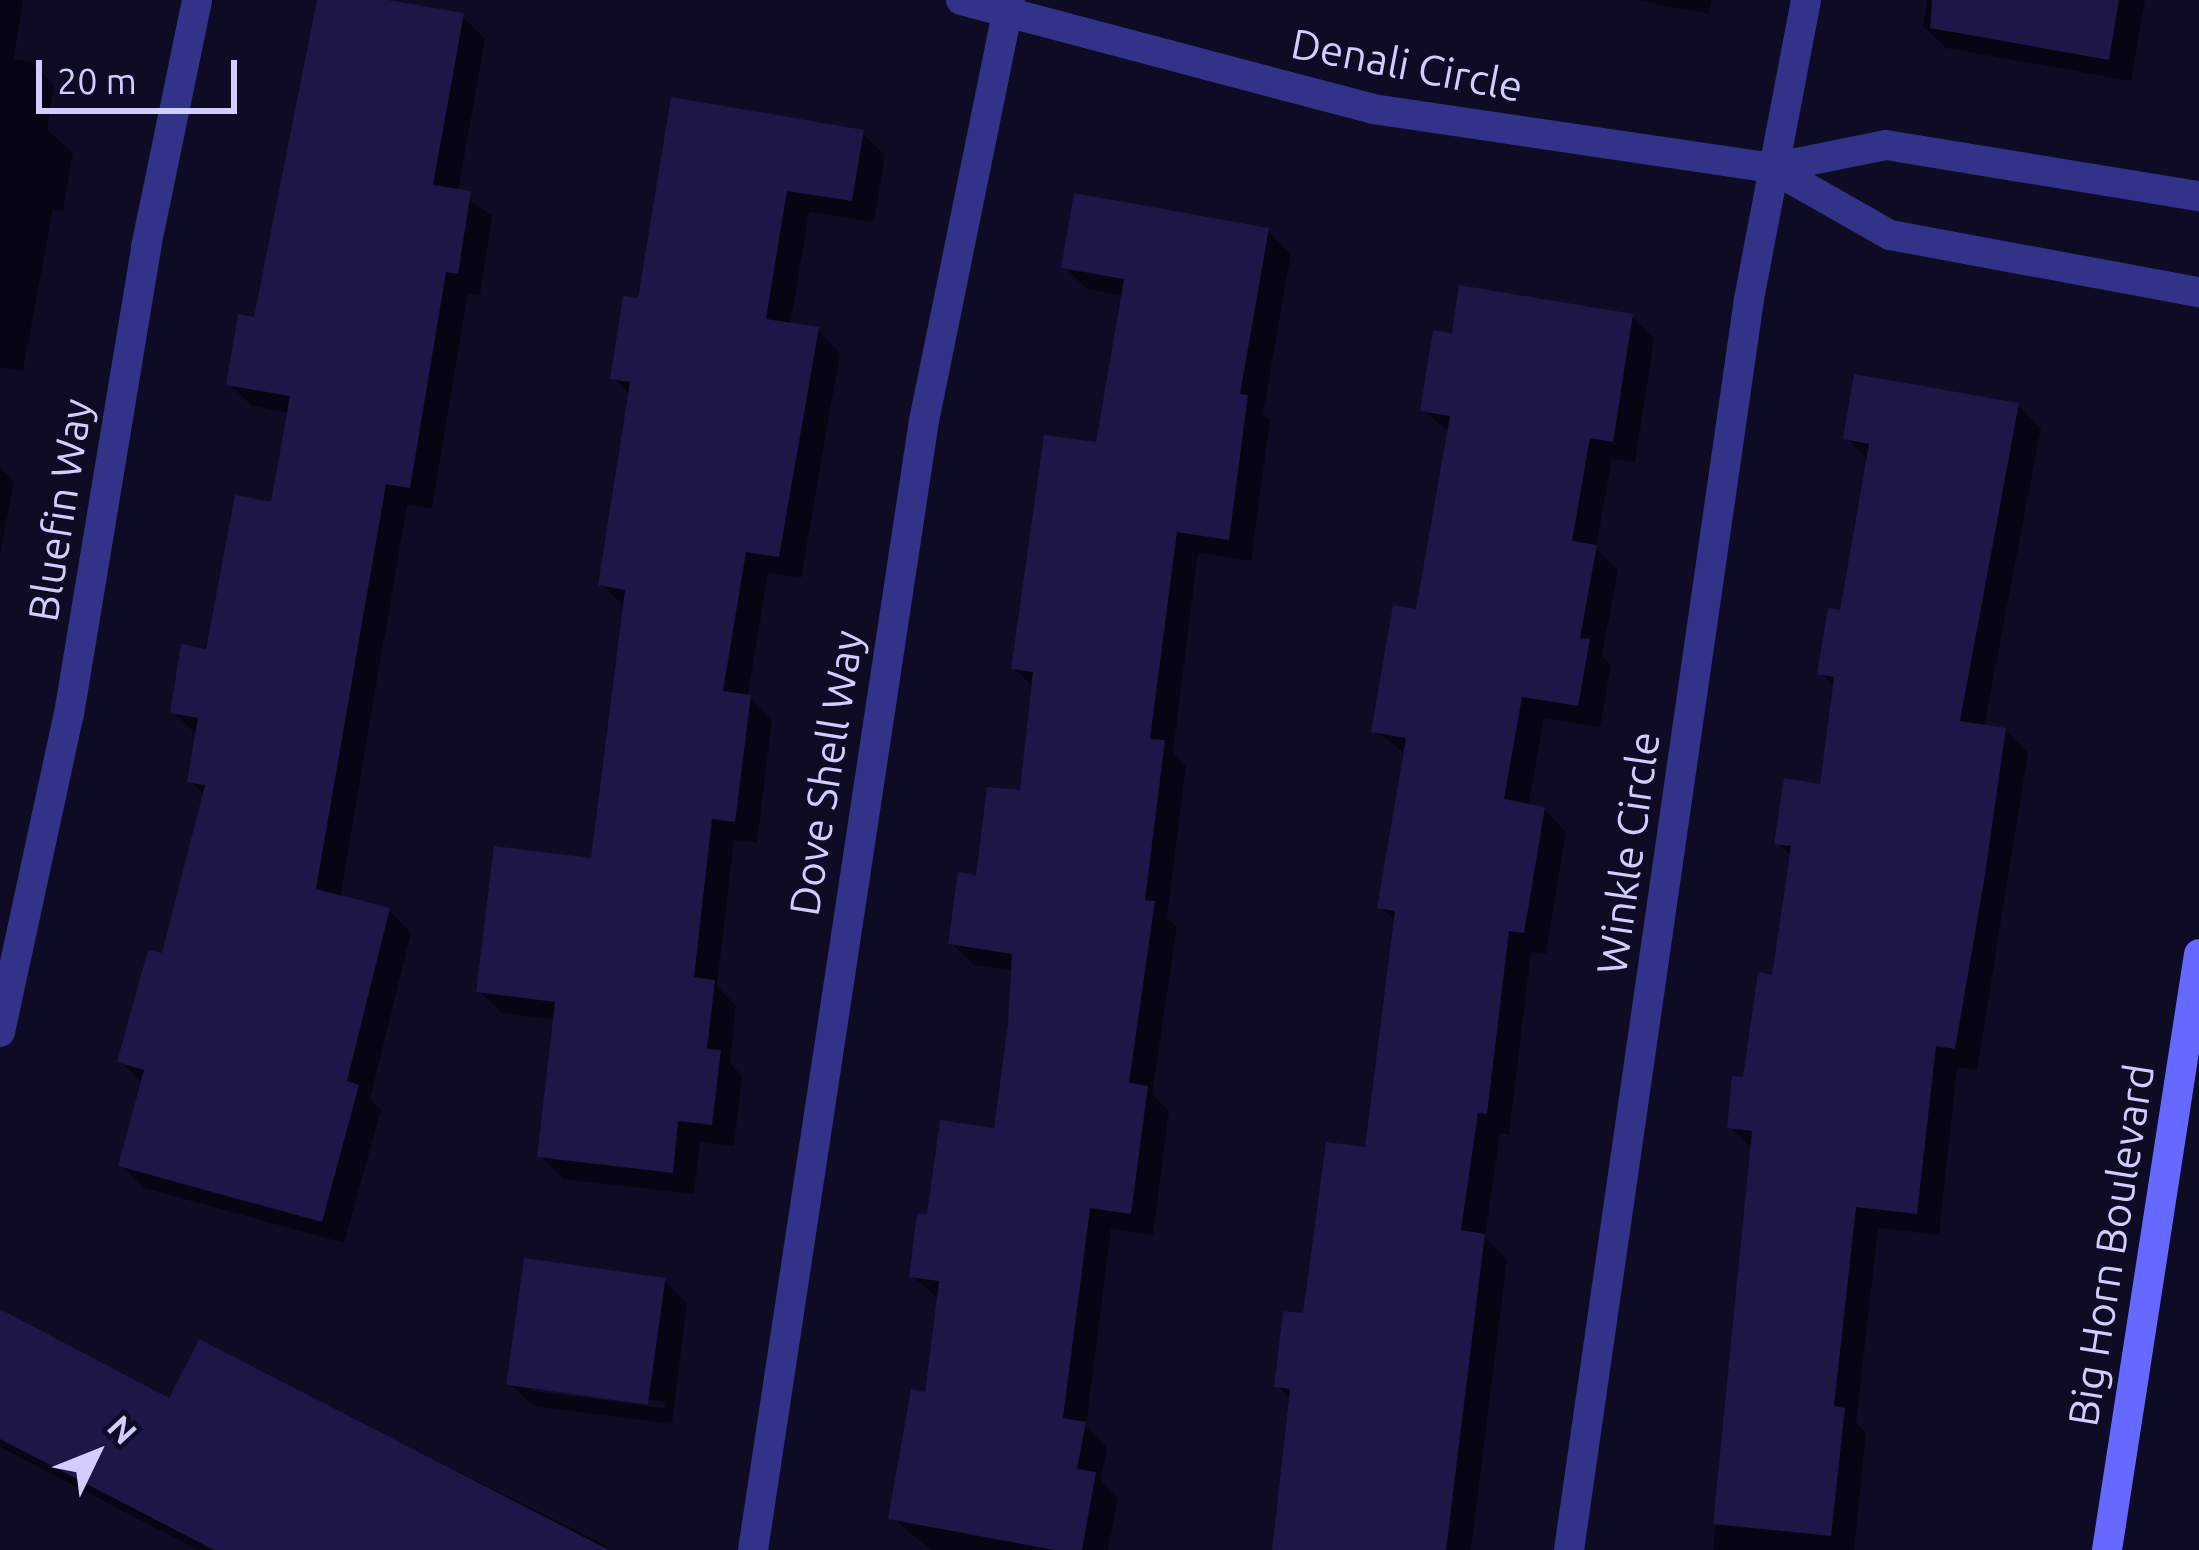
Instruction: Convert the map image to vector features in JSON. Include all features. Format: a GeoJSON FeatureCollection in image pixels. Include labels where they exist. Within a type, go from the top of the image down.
{"type":"FeatureCollection","features":[{"type":"Feature","properties":{"kind":"main road","name":"Big Horn Boulevard"},"geometry":{"type":"LineString","coordinates":[[2107,1550],[2199,954]]}},
{"type":"Feature","properties":{"kind":"street","name":"Bluefin Way"},"geometry":{"type":"LineString","coordinates":[[0,1033],[69,714],[146,247],[197,0]]}},
{"type":"Feature","properties":{"kind":"street","name":"Denali Circle"},"geometry":{"type":"LineString","coordinates":[[961,0],[1008,6],[1372,109],[1772,169],[1886,145],[2199,196]]}},
{"type":"Feature","properties":{"kind":"street","name":"Winkle Circle"},"geometry":{"type":"LineString","coordinates":[[1570,1550],[1772,169],[1806,0]]}},
{"type":"Feature","properties":{"kind":"street","name":"Dove Shell Way"},"geometry":{"type":"LineString","coordinates":[[753,1550],[924,421],[1008,6]]}},
{"type":"Feature","properties":{"kind":"street","name":"Denali Circle"},"geometry":{"type":"LineString","coordinates":[[1772,169],[1890,235],[2199,292]]}},
{"type":"Feature","properties":{"kind":"building"},"geometry":{"type":"Polygon","coordinates":[[[317,0],[388,0],[464,13],[433,185],[471,191],[458,274],[446,272],[410,488],[386,484],[316,889],[390,908],[347,1081],[359,1085],[322,1222],[118,1166],[144,1070],[117,1062],[148,950],[162,953],[205,785],[187,782],[198,718],[170,713],[181,644],[206,649],[235,495],[271,502],[290,396],[226,385],[238,314],[254,317],[317,0]]]}},
{"type":"Feature","properties":{"kind":"building"},"geometry":{"type":"Polygon","coordinates":[[[1932,0],[2119,0],[2109,60],[1930,28],[1932,0]]]}},
{"type":"Feature","properties":{"kind":"building"},"geometry":{"type":"Polygon","coordinates":[[[671,97],[864,130],[852,201],[787,191],[766,319],[819,327],[779,557],[746,552],[723,691],[751,695],[735,822],[712,819],[694,977],[715,980],[707,1049],[721,1050],[712,1125],[678,1121],[673,1173],[537,1157],[555,1002],[476,992],[494,846],[591,858],[625,590],[598,585],[630,382],[610,379],[623,296],[638,298],[671,97]]]}},
{"type":"Feature","properties":{"kind":"building"},"geometry":{"type":"Polygon","coordinates":[[[1074,193],[1269,228],[1240,394],[1248,395],[1229,540],[1177,532],[1150,739],[1165,740],[1145,900],[1155,901],[1129,1083],[1148,1086],[1131,1214],[1090,1208],[1063,1418],[1086,1422],[1077,1469],[1096,1472],[1082,1550],[1054,1550],[888,1519],[911,1389],[925,1392],[939,1281],[909,1277],[917,1213],[927,1214],[940,1120],[994,1128],[1008,1024],[1012,954],[948,944],[958,872],[976,875],[987,787],[1020,790],[1033,672],[1011,669],[1044,435],[1096,442],[1124,279],[1061,268],[1074,193]]]}},
{"type":"Feature","properties":{"kind":"building"},"geometry":{"type":"Polygon","coordinates":[[[1459,285],[1633,314],[1613,442],[1590,438],[1572,541],[1597,545],[1580,638],[1590,639],[1578,706],[1522,697],[1504,799],[1545,807],[1524,933],[1509,931],[1487,1114],[1478,1113],[1461,1230],[1485,1234],[1446,1550],[1272,1550],[1290,1389],[1274,1387],[1283,1311],[1303,1313],[1326,1142],[1365,1147],[1395,911],[1377,908],[1406,738],[1371,732],[1393,605],[1416,609],[1450,416],[1420,411],[1433,330],[1452,333],[1459,285]]]}},
{"type":"Feature","properties":{"kind":"building"},"geometry":{"type":"Polygon","coordinates":[[[1854,374],[2019,403],[1960,721],[2006,728],[1985,875],[1955,1049],[1936,1046],[1917,1214],[1856,1207],[1834,1406],[1845,1408],[1831,1536],[1713,1524],[1752,1131],[1727,1128],[1732,1076],[1743,1077],[1758,972],[1772,975],[1791,846],[1774,844],[1784,778],[1820,784],[1834,677],[1817,674],[1828,608],[1840,610],[1869,444],[1843,439],[1854,374]]]}},
{"type":"Feature","properties":{"kind":"building"},"geometry":{"type":"Polygon","coordinates":[[[524,1258],[666,1278],[648,1405],[506,1385],[524,1258]]]}},
{"type":"Feature","properties":{"kind":"building"},"geometry":{"type":"Polygon","coordinates":[[[0,1309],[169,1398],[199,1339],[609,1550],[214,1550],[0,1439],[0,1309]]]}}]}
